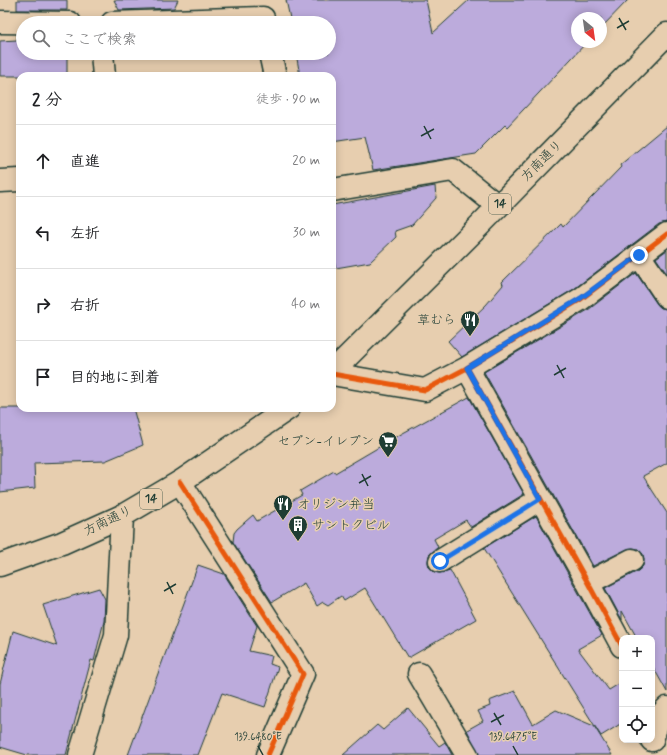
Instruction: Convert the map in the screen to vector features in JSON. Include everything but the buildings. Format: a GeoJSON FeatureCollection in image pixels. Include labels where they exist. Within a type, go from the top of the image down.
{"type":"FeatureCollection","features":[{"type":"Feature","properties":{"kind":"street"},"geometry":{"type":"LineString","coordinates":[[229,16],[263,14]]}},
{"type":"Feature","properties":{"kind":"street"},"geometry":{"type":"LineString","coordinates":[[0,22],[16,22]]}},
{"type":"Feature","properties":{"kind":"street","name":"方南通り"},"geometry":{"type":"LineString","coordinates":[[336,369],[667,34]]}},
{"type":"Feature","properties":{"kind":"street"},"geometry":{"type":"LineString","coordinates":[[103,60],[104,72]]}},
{"type":"Feature","properties":{"kind":"street"},"geometry":{"type":"LineString","coordinates":[[272,60],[274,72]]}},
{"type":"Feature","properties":{"kind":"street"},"geometry":{"type":"LineString","coordinates":[[336,189],[454,170],[498,206]]}},
{"type":"Feature","properties":{"kind":"street"},"geometry":{"type":"LineString","coordinates":[[0,181],[16,180]]}},
{"type":"Feature","properties":{"kind":"street"},"geometry":{"type":"LineString","coordinates":[[336,374],[425,390],[467,368],[581,298],[667,234]]}},
{"type":"Feature","properties":{"kind":"street"},"geometry":{"type":"LineString","coordinates":[[639,255],[667,297]]}},
{"type":"Feature","properties":{"kind":"street"},"geometry":{"type":"LineString","coordinates":[[467,368],[619,640]]}},
{"type":"Feature","properties":{"kind":"street","name":"方南通り"},"geometry":{"type":"LineString","coordinates":[[0,565],[62,543],[122,516],[180,482],[283,412]]}},
{"type":"Feature","properties":{"kind":"street"},"geometry":{"type":"LineString","coordinates":[[180,482],[303,674],[268,755]]}},
{"type":"Feature","properties":{"kind":"street"},"geometry":{"type":"LineString","coordinates":[[440,561],[540,499]]}},
{"type":"Feature","properties":{"kind":"street"},"geometry":{"type":"LineString","coordinates":[[80,755],[116,635],[122,516]]}},
{"type":"Feature","properties":{"kind":"street"},"geometry":{"type":"LineString","coordinates":[[588,583],[632,560]]}},
{"type":"Feature","properties":{"kind":"street"},"geometry":{"type":"LineString","coordinates":[[419,674],[467,755]]}},
{"type":"Feature","properties":{"kind":"street"},"geometry":{"type":"LineString","coordinates":[[655,727],[659,709]]}},
{"type":"Feature","properties":{"kind":"street"},"geometry":{"type":"LineString","coordinates":[[647,755],[651,743]]}},
{"type":"Feature","properties":{"kind":"cycle path"},"geometry":{"type":"LineString","coordinates":[[336,375],[425,390],[467,368],[581,299],[667,234]]}},
{"type":"Feature","properties":{"kind":"cycle path"},"geometry":{"type":"LineString","coordinates":[[467,368],[619,640]]}},
{"type":"Feature","properties":{"kind":"cycle path"},"geometry":{"type":"LineString","coordinates":[[180,482],[303,674],[268,755]]}},
{"type":"Feature","properties":{"kind":"place","name":"草むら"},"geometry":{"type":"Point","coordinates":[470,337]}},
{"type":"Feature","properties":{"kind":"place","name":"セブン-イレブン"},"geometry":{"type":"Point","coordinates":[388,458]}},
{"type":"Feature","properties":{"kind":"place","name":"オリジン弁当"},"geometry":{"type":"Point","coordinates":[283,521]}},
{"type":"Feature","properties":{"kind":"place","name":"サントクビル"},"geometry":{"type":"Point","coordinates":[298,542]}},
{"type":"Feature","properties":{"kind":"route"},"geometry":{"type":"LineString","coordinates":[[440,561],[540,499],[467,368],[581,298],[639,255]]}}]}
